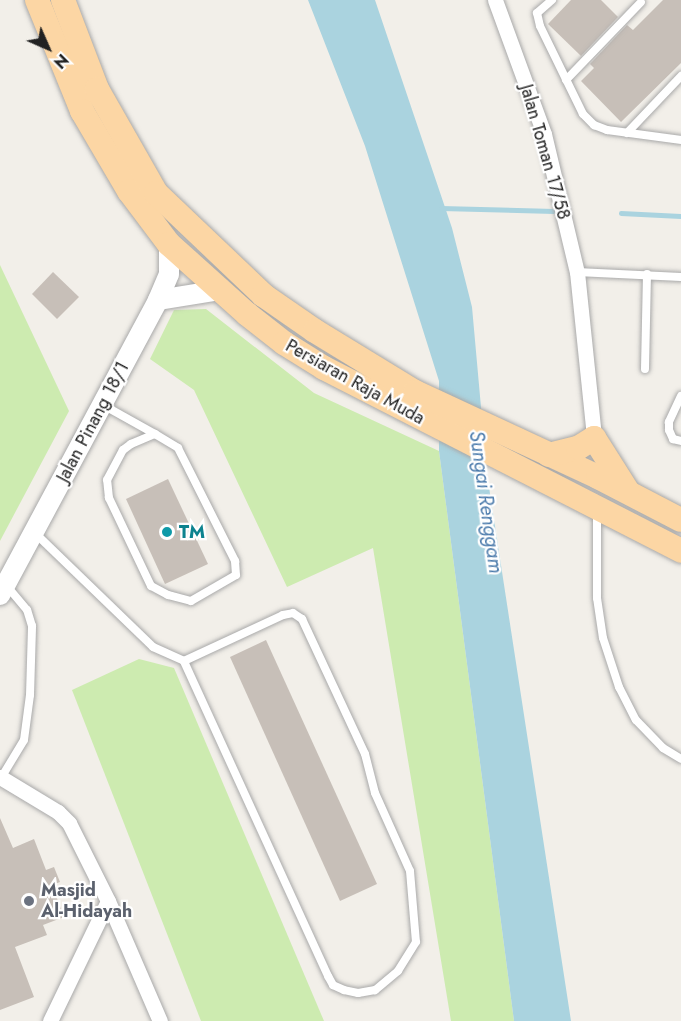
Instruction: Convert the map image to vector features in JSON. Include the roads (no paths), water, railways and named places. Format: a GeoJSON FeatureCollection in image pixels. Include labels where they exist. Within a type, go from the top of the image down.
{"type":"FeatureCollection","features":[{"type":"Feature","properties":{"kind":"main road","name":"Persiaran Raja Muda"},"geometry":{"type":"LineString","coordinates":[[37,0],[82,111],[129,191],[168,244],[284,343],[324,368],[415,404],[493,430],[598,477],[681,520]]}},
{"type":"Feature","properties":{"kind":"main road","name":"Persiaran Raja Muda"},"geometry":{"type":"LineString","coordinates":[[63,0],[97,89],[156,193],[263,295],[415,404],[494,456],[681,551]]}},
{"type":"Feature","properties":{"kind":"main road"},"geometry":{"type":"LineString","coordinates":[[549,455],[578,448],[594,438],[609,465],[630,494]]}},
{"type":"Feature","properties":{"kind":"street","name":"Jalan Toman 17/58"},"geometry":{"type":"LineString","coordinates":[[495,0],[544,134],[577,272],[598,477],[597,509]]}},
{"type":"Feature","properties":{"kind":"street","name":"Jalan Pinang 18/1"},"geometry":{"type":"LineString","coordinates":[[3,590],[158,300],[169,274],[168,244]]}},
{"type":"Feature","properties":{"kind":"street"},"geometry":{"type":"LineString","coordinates":[[158,300],[220,290]]}},
{"type":"Feature","properties":{"kind":"street"},"geometry":{"type":"LineString","coordinates":[[0,778],[65,818],[108,901],[160,1021]]}},
{"type":"Feature","properties":{"kind":"street"},"geometry":{"type":"LineString","coordinates":[[50,1021],[108,901]]}},
{"type":"Feature","properties":{"kind":"lane"},"geometry":{"type":"LineString","coordinates":[[552,0],[537,13],[540,26],[583,114],[594,125],[627,133],[681,140]]}},
{"type":"Feature","properties":{"kind":"lane"},"geometry":{"type":"LineString","coordinates":[[629,0],[643,1]]}},
{"type":"Feature","properties":{"kind":"lane"},"geometry":{"type":"LineString","coordinates":[[566,80],[643,1]]}},
{"type":"Feature","properties":{"kind":"lane"},"geometry":{"type":"LineString","coordinates":[[627,133],[681,76]]}},
{"type":"Feature","properties":{"kind":"lane"},"geometry":{"type":"LineString","coordinates":[[577,272],[681,277]]}},
{"type":"Feature","properties":{"kind":"lane"},"geometry":{"type":"LineString","coordinates":[[645,369],[647,274]]}},
{"type":"Feature","properties":{"kind":"lane"},"geometry":{"type":"LineString","coordinates":[[677,440],[669,423],[681,396]]}},
{"type":"Feature","properties":{"kind":"lane"},"geometry":{"type":"LineString","coordinates":[[102,405],[155,434],[178,448],[235,561],[236,575],[191,601],[168,595],[151,586],[109,498],[107,480],[123,450],[155,434]]}},
{"type":"Feature","properties":{"kind":"lane"},"geometry":{"type":"LineString","coordinates":[[597,509],[597,598],[603,638],[619,687],[636,720],[663,748],[681,759]]}},
{"type":"Feature","properties":{"kind":"lane"},"geometry":{"type":"LineString","coordinates":[[34,532],[153,647],[184,661],[333,985],[358,993],[375,990],[398,971],[416,942],[410,871],[375,793],[365,754],[302,619],[293,613],[283,615],[184,661]]}},
{"type":"Feature","properties":{"kind":"lane"},"geometry":{"type":"LineString","coordinates":[[0,778],[24,740],[32,626],[27,610],[3,590]]}},
{"type":"Feature","properties":{"kind":"water","name":"Sungai Renggam"},"geometry":{"type":"Polygon","coordinates":[[[308,0],[375,0],[452,228],[472,307],[487,474],[571,1021],[514,1021],[439,451],[439,381],[365,146],[308,0]]]}},
{"type":"Feature","properties":{"kind":"waterway"},"geometry":{"type":"LineString","coordinates":[[441,208],[554,211]]}},
{"type":"Feature","properties":{"kind":"waterway"},"geometry":{"type":"LineString","coordinates":[[621,213],[681,216]]}},
{"type":"Feature","properties":{"kind":"place","name":"TM"},"geometry":{"type":"Point","coordinates":[167,532]}},
{"type":"Feature","properties":{"kind":"place","name":"Masjid Al-Hidayah"},"geometry":{"type":"Point","coordinates":[29,901]}}]}
